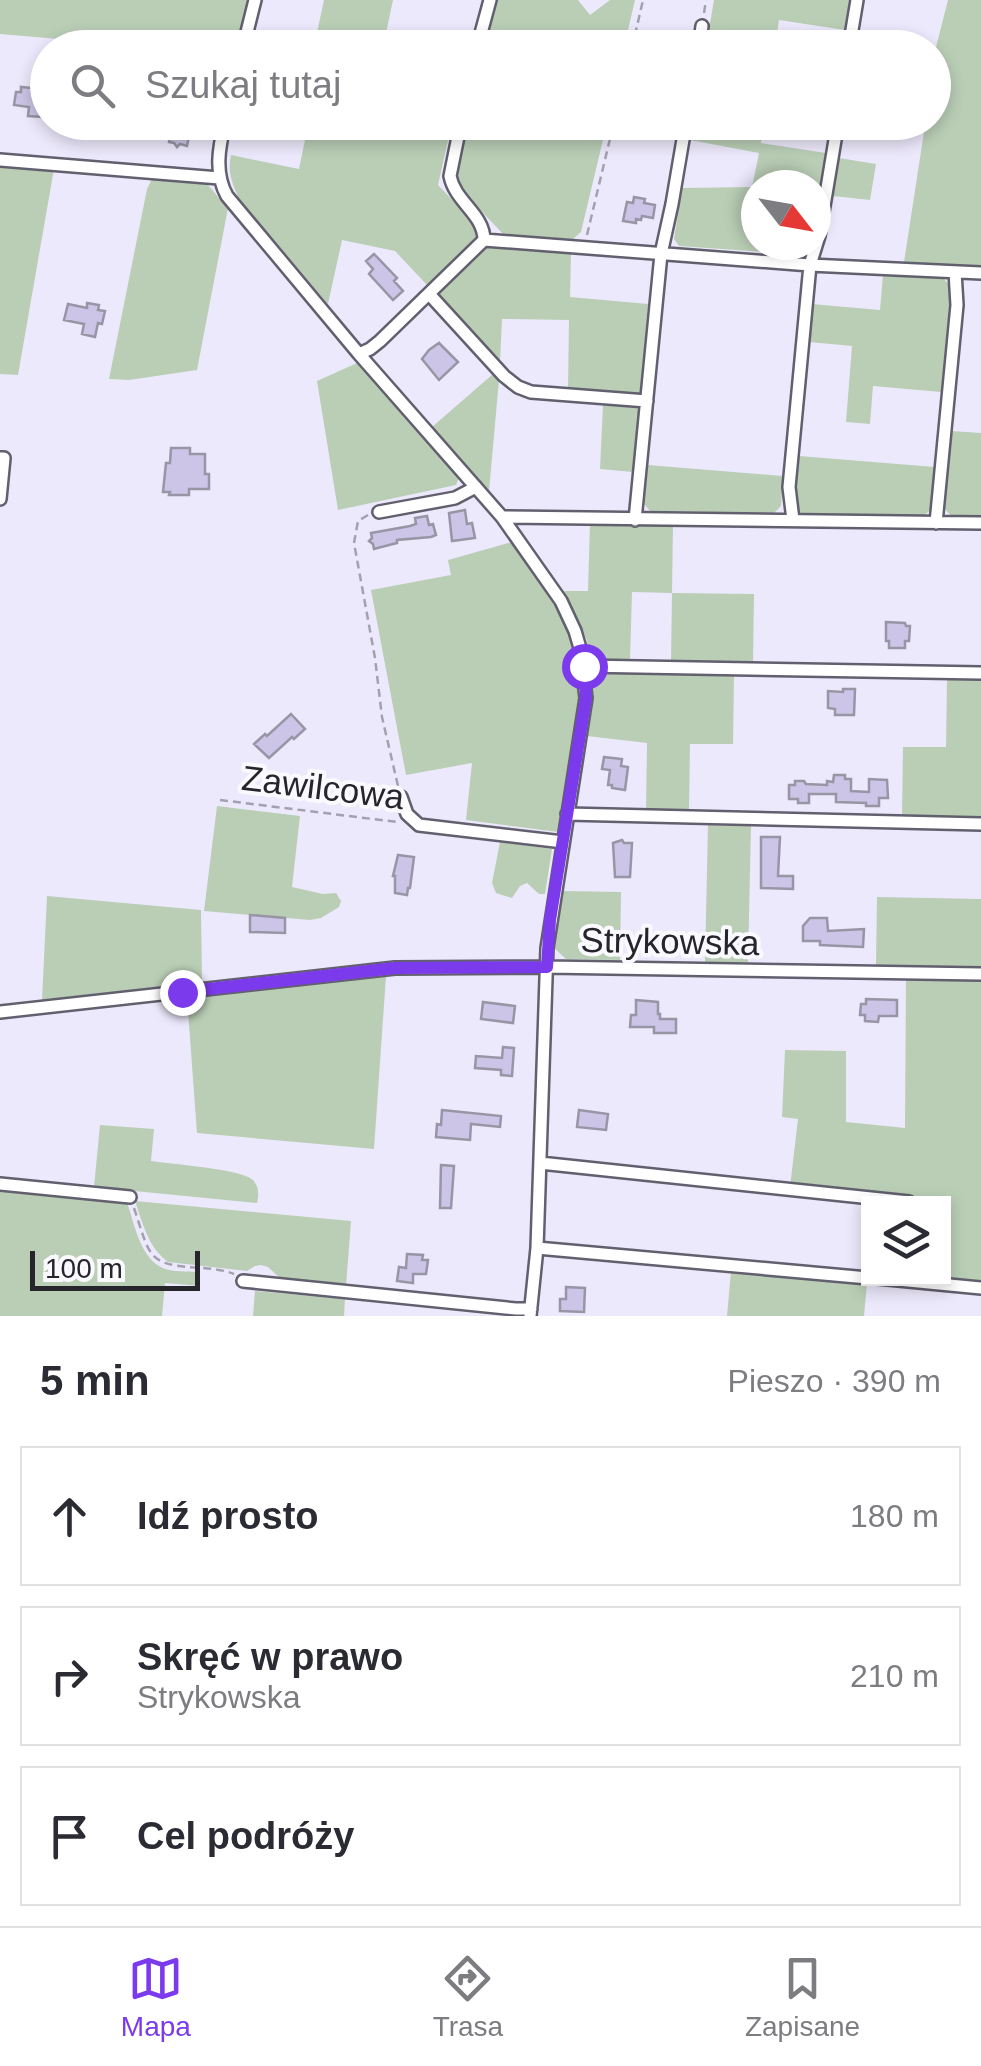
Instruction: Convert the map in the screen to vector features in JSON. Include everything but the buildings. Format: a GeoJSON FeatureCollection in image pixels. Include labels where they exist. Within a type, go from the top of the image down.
{"type":"FeatureCollection","features":[{"type":"Feature","properties":{"kind":"street"},"geometry":{"type":"LineString","coordinates":[[248,30],[255,0]]}},
{"type":"Feature","properties":{"kind":"street"},"geometry":{"type":"LineString","coordinates":[[482,30],[490,0]]}},
{"type":"Feature","properties":{"kind":"street"},"geometry":{"type":"LineString","coordinates":[[852,30],[857,0]]}},
{"type":"Feature","properties":{"kind":"street"},"geometry":{"type":"LineString","coordinates":[[701,30],[702,26]]}},
{"type":"Feature","properties":{"kind":"street"},"geometry":{"type":"LineString","coordinates":[[222,140],[220,178],[241,216],[502,517],[561,600],[575,631],[584,666],[586,698],[548,934],[537,1248],[530,1312],[242,1281]]}},
{"type":"Feature","properties":{"kind":"street"},"geometry":{"type":"LineString","coordinates":[[358,354],[380,341],[484,240],[484,227],[457,196],[451,182],[457,140]]}},
{"type":"Feature","properties":{"kind":"street"},"geometry":{"type":"LineString","coordinates":[[636,520],[661,254],[683,140]]}},
{"type":"Feature","properties":{"kind":"street"},"geometry":{"type":"LineString","coordinates":[[793,520],[789,488],[810,264],[819,236],[835,140]]}},
{"type":"Feature","properties":{"kind":"street"},"geometry":{"type":"LineString","coordinates":[[0,160],[220,178]]}},
{"type":"Feature","properties":{"kind":"street"},"geometry":{"type":"LineString","coordinates":[[484,240],[981,273]]}},
{"type":"Feature","properties":{"kind":"street"},"geometry":{"type":"LineString","coordinates":[[936,523],[957,305],[955,272]]}},
{"type":"Feature","properties":{"kind":"street"},"geometry":{"type":"LineString","coordinates":[[430,295],[518,387],[532,392],[648,401]]}},
{"type":"Feature","properties":{"kind":"street"},"geometry":{"type":"LineString","coordinates":[[0,458],[4,458],[0,499]]}},
{"type":"Feature","properties":{"kind":"street"},"geometry":{"type":"LineString","coordinates":[[379,512],[455,498],[476,488]]}},
{"type":"Feature","properties":{"kind":"street"},"geometry":{"type":"LineString","coordinates":[[502,517],[981,523]]}},
{"type":"Feature","properties":{"kind":"street"},"geometry":{"type":"LineString","coordinates":[[584,666],[981,673]]}},
{"type":"Feature","properties":{"kind":"street"},"geometry":{"type":"LineString","coordinates":[[401,797],[407,814],[419,824],[564,842]]}},
{"type":"Feature","properties":{"kind":"street"},"geometry":{"type":"LineString","coordinates":[[567,814],[981,824]]}},
{"type":"Feature","properties":{"kind":"street","name":"Strykowska"},"geometry":{"type":"LineString","coordinates":[[0,1012],[395,968],[981,974]]}},
{"type":"Feature","properties":{"kind":"street"},"geometry":{"type":"LineString","coordinates":[[540,1163],[861,1197]]}},
{"type":"Feature","properties":{"kind":"street"},"geometry":{"type":"LineString","coordinates":[[0,1184],[130,1197]]}},
{"type":"Feature","properties":{"kind":"street"},"geometry":{"type":"LineString","coordinates":[[537,1248],[861,1277]]}},
{"type":"Feature","properties":{"kind":"street"},"geometry":{"type":"LineString","coordinates":[[951,1285],[981,1288]]}},
{"type":"Feature","properties":{"kind":"path"},"geometry":{"type":"LineString","coordinates":[[636,30],[644,0]]}},
{"type":"Feature","properties":{"kind":"path"},"geometry":{"type":"LineString","coordinates":[[702,26],[706,0]]}},
{"type":"Feature","properties":{"kind":"path"},"geometry":{"type":"LineString","coordinates":[[585,246],[610,140]]}},
{"type":"Feature","properties":{"kind":"path"},"geometry":{"type":"LineString","coordinates":[[379,512],[358,520],[354,542],[376,658],[382,717],[401,797]]}},
{"type":"Feature","properties":{"kind":"path","name":"Zawilcowa"},"geometry":{"type":"LineString","coordinates":[[220,800],[419,824]]}},
{"type":"Feature","properties":{"kind":"path"},"geometry":{"type":"LineString","coordinates":[[130,1197],[146,1245],[157,1260],[174,1266],[227,1271],[242,1281]]}},
{"type":"Feature","properties":{"kind":"green space"},"geometry":{"type":"Polygon","coordinates":[[[0,0],[248,0],[242,30],[30,30],[30,37],[0,34],[0,0]]]}},
{"type":"Feature","properties":{"kind":"green space"},"geometry":{"type":"Polygon","coordinates":[[[324,0],[393,0],[387,30],[318,30],[324,0]]]}},
{"type":"Feature","properties":{"kind":"green space"},"geometry":{"type":"Polygon","coordinates":[[[495,0],[578,0],[590,15],[610,0],[635,0],[628,30],[488,30],[495,0]]]}},
{"type":"Feature","properties":{"kind":"green space"},"geometry":{"type":"Polygon","coordinates":[[[714,0],[849,0],[845,30],[779,20],[778,30],[709,30],[714,0]]]}},
{"type":"Feature","properties":{"kind":"green space"},"geometry":{"type":"Polygon","coordinates":[[[948,0],[981,0],[981,268],[904,262],[923,140],[951,140],[951,30],[940,30],[948,0]]]}},
{"type":"Feature","properties":{"kind":"green space"},"geometry":{"type":"Polygon","coordinates":[[[305,140],[448,140],[438,185],[478,227],[478,236],[427,285],[395,251],[342,240],[328,304],[241,202],[232,179],[231,155],[299,169],[305,140]]]}},
{"type":"Feature","properties":{"kind":"green space"},"geometry":{"type":"Polygon","coordinates":[[[462,140],[603,140],[581,232],[573,239],[503,234],[453,181],[462,140]]]}},
{"type":"Feature","properties":{"kind":"green space"},"geometry":{"type":"Polygon","coordinates":[[[690,140],[761,140],[761,143],[826,153],[823,170],[756,170],[759,153],[690,140]]]}},
{"type":"Feature","properties":{"kind":"green space"},"geometry":{"type":"Polygon","coordinates":[[[839,158],[876,164],[870,200],[833,196],[839,158]]]}},
{"type":"Feature","properties":{"kind":"green space"},"geometry":{"type":"Polygon","coordinates":[[[0,164],[54,169],[18,375],[0,374],[0,164]]]}},
{"type":"Feature","properties":{"kind":"green space"},"geometry":{"type":"Polygon","coordinates":[[[152,179],[207,184],[228,208],[197,370],[129,380],[109,379],[147,189],[152,179]]]}},
{"type":"Feature","properties":{"kind":"green space"},"geometry":{"type":"Polygon","coordinates":[[[741,187],[741,250],[679,246],[674,239],[682,188],[741,187]]]}},
{"type":"Feature","properties":{"kind":"green space"},"geometry":{"type":"Polygon","coordinates":[[[488,246],[571,252],[570,297],[648,304],[640,394],[568,388],[569,320],[502,319],[500,362],[437,295],[488,246]]]}},
{"type":"Feature","properties":{"kind":"green space"},"geometry":{"type":"Polygon","coordinates":[[[883,275],[944,279],[951,287],[941,392],[873,386],[870,424],[846,422],[852,346],[809,342],[812,304],[880,310],[883,275]]]}},
{"type":"Feature","properties":{"kind":"green space"},"geometry":{"type":"Polygon","coordinates":[[[357,363],[459,477],[456,485],[338,510],[317,381],[357,363]]]}},
{"type":"Feature","properties":{"kind":"green space"},"geometry":{"type":"Polygon","coordinates":[[[493,374],[499,380],[489,491],[432,427],[493,374]]]}},
{"type":"Feature","properties":{"kind":"green space"},"geometry":{"type":"Polygon","coordinates":[[[603,405],[639,408],[633,472],[600,469],[603,405]]]}},
{"type":"Feature","properties":{"kind":"green space"},"geometry":{"type":"Polygon","coordinates":[[[951,431],[981,433],[981,517],[951,516],[945,509],[951,431]]]}},
{"type":"Feature","properties":{"kind":"green space"},"geometry":{"type":"Polygon","coordinates":[[[799,456],[935,467],[931,509],[924,516],[801,513],[795,506],[799,456]]]}},
{"type":"Feature","properties":{"kind":"green space"},"geometry":{"type":"Polygon","coordinates":[[[648,465],[783,476],[781,506],[774,513],[650,511],[644,504],[648,465]]]}},
{"type":"Feature","properties":{"kind":"green space"},"geometry":{"type":"Polygon","coordinates":[[[590,523],[673,525],[672,593],[632,592],[630,660],[589,660],[587,640],[564,591],[588,591],[590,523]]]}},
{"type":"Feature","properties":{"kind":"green space"},"geometry":{"type":"Polygon","coordinates":[[[512,542],[550,592],[573,642],[579,698],[558,832],[466,820],[472,763],[406,775],[371,590],[451,575],[448,560],[512,542]]]}},
{"type":"Feature","properties":{"kind":"green space"},"geometry":{"type":"Polygon","coordinates":[[[672,593],[754,594],[753,662],[671,661],[672,593]]]}},
{"type":"Feature","properties":{"kind":"green space"},"geometry":{"type":"Polygon","coordinates":[[[590,673],[734,676],[733,744],[690,744],[689,811],[646,811],[647,743],[587,736],[592,698],[590,673]]]}},
{"type":"Feature","properties":{"kind":"green space"},"geometry":{"type":"Polygon","coordinates":[[[947,680],[981,680],[981,817],[902,815],[903,747],[946,747],[947,680]]]}},
{"type":"Feature","properties":{"kind":"green space"},"geometry":{"type":"Polygon","coordinates":[[[217,806],[300,816],[292,887],[336,893],[341,901],[339,907],[310,920],[204,911],[217,806]]]}},
{"type":"Feature","properties":{"kind":"green space"},"geometry":{"type":"Polygon","coordinates":[[[708,825],[751,826],[748,962],[705,962],[708,825]]]}},
{"type":"Feature","properties":{"kind":"green space"},"geometry":{"type":"Polygon","coordinates":[[[500,842],[552,849],[545,894],[539,894],[527,883],[512,898],[496,893],[492,883],[500,842]]]}},
{"type":"Feature","properties":{"kind":"green space"},"geometry":{"type":"Polygon","coordinates":[[[563,891],[621,892],[620,960],[566,959],[554,948],[563,891]]]}},
{"type":"Feature","properties":{"kind":"green space"},"geometry":{"type":"Polygon","coordinates":[[[47,896],[201,910],[202,982],[42,1000],[47,896]]]}},
{"type":"Feature","properties":{"kind":"green space"},"geometry":{"type":"Polygon","coordinates":[[[877,897],[981,899],[981,967],[876,965],[877,897]]]}},
{"type":"Feature","properties":{"kind":"green space"},"geometry":{"type":"Polygon","coordinates":[[[386,976],[374,1149],[197,1133],[187,997],[386,976]]]}},
{"type":"Feature","properties":{"kind":"green space"},"geometry":{"type":"Polygon","coordinates":[[[906,979],[981,981],[981,1281],[951,1278],[951,1196],[790,1187],[798,1119],[782,1117],[785,1050],[846,1051],[846,1122],[905,1128],[906,979]]]}},
{"type":"Feature","properties":{"kind":"green space"},"geometry":{"type":"Polygon","coordinates":[[[100,1125],[154,1129],[151,1161],[246,1176],[256,1185],[257,1203],[94,1187],[100,1125]]]}},
{"type":"Feature","properties":{"kind":"green space"},"geometry":{"type":"Polygon","coordinates":[[[0,1189],[126,1200],[152,1261],[168,1270],[200,1272],[200,1286],[165,1283],[162,1316],[0,1316],[0,1189]]]}},
{"type":"Feature","properties":{"kind":"green space"},"geometry":{"type":"Polygon","coordinates":[[[135,1201],[351,1221],[346,1286],[282,1280],[261,1265],[247,1271],[168,1262],[151,1242],[135,1201]]]}},
{"type":"Feature","properties":{"kind":"green space"},"geometry":{"type":"Polygon","coordinates":[[[731,1271],[867,1286],[864,1316],[727,1316],[731,1271]]]}},
{"type":"Feature","properties":{"kind":"green space"},"geometry":{"type":"Polygon","coordinates":[[[255,1291],[345,1299],[344,1316],[253,1316],[255,1291]]]}},
{"type":"Feature","properties":{"kind":"route"},"geometry":{"type":"LineString","coordinates":[[182,992],[395,968],[547,967],[550,920],[586,698],[584,666]]}}]}
